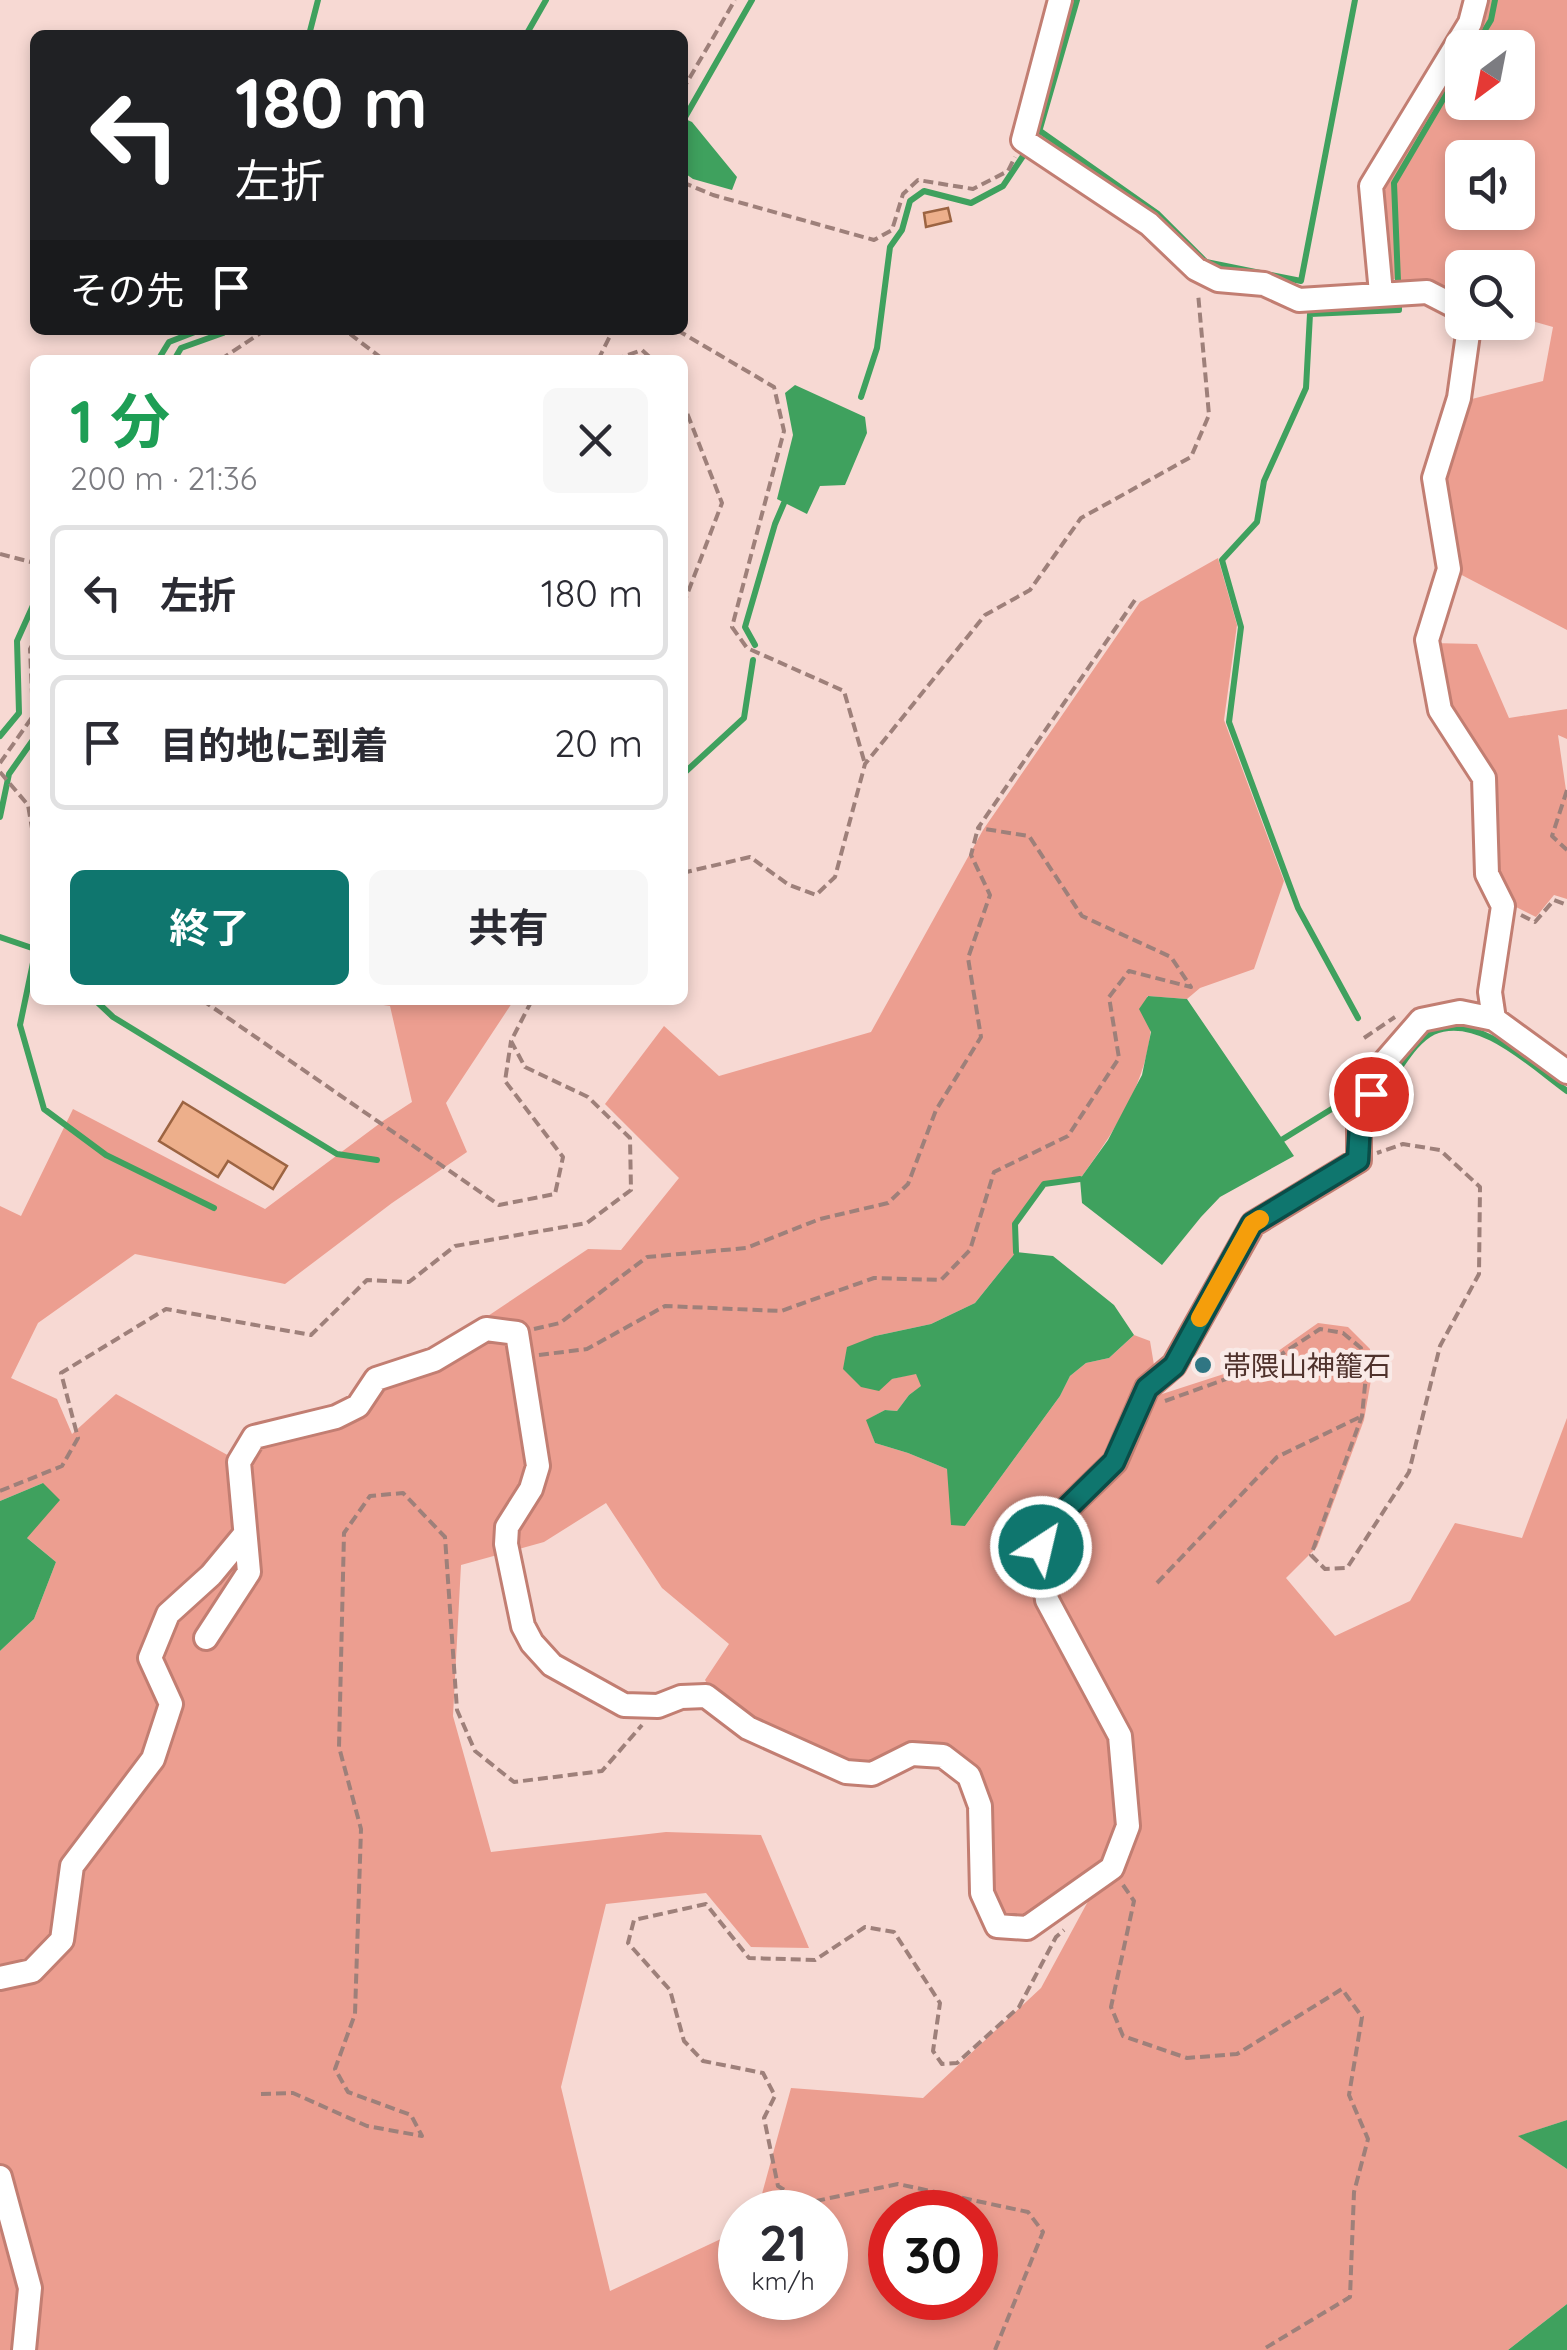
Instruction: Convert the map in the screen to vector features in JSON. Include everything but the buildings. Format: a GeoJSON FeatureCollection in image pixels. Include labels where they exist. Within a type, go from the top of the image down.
{"type":"FeatureCollection","features":[{"type":"Feature","properties":{"kind":"street"},"geometry":{"type":"LineString","coordinates":[[1060,0],[1030,144],[1149,224],[1196,270],[1218,280],[1264,284],[1299,300],[1427,292],[1445,301]]}},
{"type":"Feature","properties":{"kind":"street"},"geometry":{"type":"LineString","coordinates":[[1382,294],[1371,186],[1470,23],[1476,0]]}},
{"type":"Feature","properties":{"kind":"street"},"geometry":{"type":"LineString","coordinates":[[1467,340],[1459,398],[1434,478],[1449,569],[1427,640],[1440,710],[1484,778],[1487,874],[1503,906],[1490,992],[1494,1019]]}},
{"type":"Feature","properties":{"kind":"street"},"geometry":{"type":"LineString","coordinates":[[206,1638],[249,1572],[239,1462],[254,1437],[336,1417],[358,1406],[376,1379],[434,1360],[486,1328],[516,1333],[538,1466],[531,1489],[508,1527],[506,1544],[522,1626],[532,1643],[552,1665],[624,1705],[658,1706],[681,1697],[706,1696],[748,1728],[846,1772],[872,1774],[912,1754],[943,1756],[970,1776],[980,1806],[982,1893],[997,1926],[1027,1928],[1112,1868],[1128,1826],[1120,1736],[1046,1600],[1041,1547],[1058,1517],[1114,1462],[1147,1388],[1174,1366],[1252,1224],[1358,1160],[1360,1124],[1382,1065],[1421,1020],[1460,1012],[1494,1019],[1567,1072]]}},
{"type":"Feature","properties":{"kind":"street"},"geometry":{"type":"LineString","coordinates":[[0,1978],[32,1971],[62,1940],[72,1866],[153,1759],[171,1704],[150,1658],[168,1614],[211,1575],[245,1534]]}},
{"type":"Feature","properties":{"kind":"street"},"geometry":{"type":"LineString","coordinates":[[0,2177],[30,2288],[24,2350]]}},
{"type":"Feature","properties":{"kind":"path"},"geometry":{"type":"LineString","coordinates":[[688,81],[735,0]]}},
{"type":"Feature","properties":{"kind":"path"},"geometry":{"type":"LineString","coordinates":[[688,184],[874,240],[892,230],[903,194],[918,180],[973,189],[1008,170],[1030,144]]}},
{"type":"Feature","properties":{"kind":"path"},"geometry":{"type":"LineString","coordinates":[[688,872],[750,856],[789,885],[816,895],[835,877],[865,764],[985,615],[1030,590],[1082,518],[1191,457],[1209,416],[1196,270]]}},
{"type":"Feature","properties":{"kind":"path"},"geometry":{"type":"LineString","coordinates":[[228,355],[258,335]]}},
{"type":"Feature","properties":{"kind":"path"},"geometry":{"type":"LineString","coordinates":[[351,335],[377,355]]}},
{"type":"Feature","properties":{"kind":"path"},"geometry":{"type":"LineString","coordinates":[[686,335],[774,386],[784,430],[732,627],[747,648],[844,691],[865,764]]}},
{"type":"Feature","properties":{"kind":"path"},"geometry":{"type":"LineString","coordinates":[[688,415],[722,503],[688,592]]}},
{"type":"Feature","properties":{"kind":"path"},"geometry":{"type":"LineString","coordinates":[[0,554],[30,561]]}},
{"type":"Feature","properties":{"kind":"path"},"geometry":{"type":"LineString","coordinates":[[516,1333],[560,1323],[647,1257],[746,1248],[820,1219],[888,1203],[908,1184],[936,1110],[981,1037],[968,958],[990,896],[971,855],[978,828],[1135,600]]}},
{"type":"Feature","properties":{"kind":"path"},"geometry":{"type":"LineString","coordinates":[[0,762],[30,720]]}},
{"type":"Feature","properties":{"kind":"path"},"geometry":{"type":"LineString","coordinates":[[0,772],[28,805],[30,817]]}},
{"type":"Feature","properties":{"kind":"path"},"geometry":{"type":"LineString","coordinates":[[1567,790],[1552,836],[1567,850]]}},
{"type":"Feature","properties":{"kind":"path"},"geometry":{"type":"LineString","coordinates":[[520,1357],[587,1349],[664,1306],[782,1311],[874,1278],[941,1280],[970,1250],[994,1172],[1068,1136],[1119,1058],[1108,996],[1129,972],[1191,987],[1171,958],[1082,916],[1029,836],[978,828]]}},
{"type":"Feature","properties":{"kind":"path"},"geometry":{"type":"LineString","coordinates":[[1503,906],[1535,922],[1554,900],[1567,905]]}},
{"type":"Feature","properties":{"kind":"path"},"geometry":{"type":"LineString","coordinates":[[209,1005],[499,1205],[555,1194],[563,1157],[505,1081],[511,1041],[529,1005]]}},
{"type":"Feature","properties":{"kind":"path"},"geometry":{"type":"LineString","coordinates":[[0,1492],[62,1466],[78,1438],[61,1373],[166,1309],[312,1335],[367,1280],[409,1282],[454,1246],[587,1223],[631,1190],[630,1138],[588,1097],[526,1067],[511,1041]]}},
{"type":"Feature","properties":{"kind":"path"},"geometry":{"type":"LineString","coordinates":[[1137,1411],[1265,1366],[1320,1329],[1344,1332],[1361,1348],[1366,1375],[1362,1416],[1312,1555],[1325,1568],[1347,1568],[1409,1472],[1440,1346],[1479,1274],[1480,1186],[1440,1150],[1404,1144],[1358,1160]]}},
{"type":"Feature","properties":{"kind":"path"},"geometry":{"type":"LineString","coordinates":[[1156,1582],[1278,1457],[1362,1416]]}},
{"type":"Feature","properties":{"kind":"path"},"geometry":{"type":"LineString","coordinates":[[261,2094],[292,2093],[367,2126],[422,2136],[412,2115],[348,2092],[335,2069],[355,2014],[361,1829],[339,1747],[344,1532],[370,1496],[402,1493],[445,1536],[458,1710],[476,1752],[514,1782],[602,1772],[658,1706]]}},
{"type":"Feature","properties":{"kind":"path"},"geometry":{"type":"LineString","coordinates":[[1112,1868],[1134,1901],[1110,2006],[1123,2036],[1187,2058],[1237,2054],[1342,1989],[1362,2017],[1349,2094],[1368,2138],[1354,2192],[1350,2296],[1262,2350]]}},
{"type":"Feature","properties":{"kind":"path"},"geometry":{"type":"LineString","coordinates":[[996,2350],[1042,2232],[1028,2212],[898,2184],[806,2203],[778,2186],[764,2118],[775,2096],[764,2074],[703,2061],[684,2040],[670,1990],[628,1943],[634,1920],[706,1904],[749,1958],[815,1960],[865,1927],[894,1932],[940,2003],[933,2051],[942,2064],[956,2063],[1020,2007],[1056,1937],[1068,1926]]}},
{"type":"Feature","properties":{"kind":"shaded area"},"geometry":{"type":"Polygon","coordinates":[[[1482,0],[1567,0],[1567,630],[1454,571],[1438,481],[1464,401],[1543,381],[1553,327],[1535,322],[1535,250],[1445,250],[1445,295],[1390,278],[1377,188],[1445,66],[1445,120],[1535,120],[1535,30],[1465,30],[1482,0]]]}},
{"type":"Feature","properties":{"kind":"shaded area"},"geometry":{"type":"Polygon","coordinates":[[[688,120],[737,177],[732,190],[688,176],[688,120]]]}},
{"type":"Feature","properties":{"kind":"shaded area"},"geometry":{"type":"Polygon","coordinates":[[[795,385],[865,417],[867,433],[845,485],[820,486],[807,514],[777,499],[793,435],[785,393],[795,385]]]}},
{"type":"Feature","properties":{"kind":"shaded area"},"geometry":{"type":"Polygon","coordinates":[[[1218,558],[1237,625],[1224,720],[1284,881],[1254,969],[1200,988],[1187,999],[1147,996],[1151,1026],[1146,1056],[1133,1094],[1103,1146],[1080,1179],[1044,1185],[1015,1224],[1016,1252],[975,1303],[931,1324],[875,1336],[892,1379],[916,1373],[922,1386],[897,1411],[885,1410],[867,1420],[875,1443],[947,1469],[965,1526],[1060,1396],[1070,1376],[1086,1363],[1109,1358],[1134,1335],[1150,1341],[1159,1395],[1264,1361],[1318,1323],[1348,1327],[1370,1349],[1371,1380],[1364,1420],[1317,1547],[1286,1578],[1335,1636],[1410,1601],[1455,1523],[1522,1538],[1567,1418],[1567,2120],[1519,2136],[1567,2169],[1567,2304],[1508,2350],[0,2350],[0,1651],[34,1619],[56,1562],[26,1537],[43,1483],[0,1501],[0,1206],[21,1216],[73,1109],[265,1209],[412,1102],[390,1006],[383,1005],[511,1005],[446,1103],[467,1152],[285,1284],[135,1254],[38,1323],[11,1378],[57,1399],[72,1434],[116,1394],[233,1458],[351,1402],[428,1356],[588,1249],[621,1250],[679,1178],[605,1104],[664,1026],[719,1076],[871,1032],[983,830],[1140,602],[1218,558]],[[606,1503],[544,1542],[461,1565],[453,1716],[491,1852],[666,1832],[761,1835],[809,1948],[751,1947],[706,1893],[606,1904],[561,2087],[610,2291],[718,2240],[718,2320],[848,2320],[848,2190],[763,2190],[791,2088],[923,2098],[1041,1988],[1093,1892],[995,1932],[976,1810],[966,1782],[942,1764],[913,1761],[869,1780],[737,1732],[705,1680],[729,1644],[662,1588],[606,1503]]]}},
{"type":"Feature","properties":{"kind":"shaded area"},"geometry":{"type":"Polygon","coordinates":[[[1431,643],[1477,644],[1509,718],[1567,709],[1567,739],[1558,735],[1567,797],[1567,899],[1554,895],[1536,917],[1504,901],[1493,872],[1488,781],[1444,713],[1431,643]]]}},
{"type":"Feature","properties":{"kind":"shaded area"},"geometry":{"type":"Polygon","coordinates":[[[1148,996],[1187,999],[1294,1156],[1220,1197],[1162,1265],[1082,1203],[1080,1179],[1108,1140],[1142,1075],[1151,1032],[1139,1009],[1148,996]]]}},
{"type":"Feature","properties":{"kind":"shaded area"},"geometry":{"type":"Polygon","coordinates":[[[1016,1252],[1053,1256],[1114,1305],[1134,1335],[1109,1358],[1086,1363],[1070,1376],[1060,1396],[965,1526],[951,1525],[947,1469],[875,1443],[866,1420],[885,1410],[897,1411],[921,1386],[916,1374],[892,1379],[879,1391],[861,1387],[843,1369],[847,1347],[875,1336],[931,1324],[975,1303],[1016,1252]]]}},
{"type":"Feature","properties":{"kind":"shaded area"},"geometry":{"type":"Polygon","coordinates":[[[43,1483],[60,1500],[27,1538],[56,1562],[34,1619],[0,1651],[0,1501],[43,1483]]]}},
{"type":"Feature","properties":{"kind":"shaded area"},"geometry":{"type":"Polygon","coordinates":[[[1567,2120],[1567,2169],[1518,2136],[1567,2120]]]}},
{"type":"Feature","properties":{"kind":"shaded area"},"geometry":{"type":"Polygon","coordinates":[[[1567,2304],[1567,2350],[1508,2350],[1567,2304]]]}},
{"type":"Feature","properties":{"kind":"waterway"},"geometry":{"type":"LineString","coordinates":[[310,30],[318,0]]}},
{"type":"Feature","properties":{"kind":"waterway"},"geometry":{"type":"LineString","coordinates":[[529,30],[546,0]]}},
{"type":"Feature","properties":{"kind":"waterway"},"geometry":{"type":"LineString","coordinates":[[688,112],[752,0]]}},
{"type":"Feature","properties":{"kind":"waterway"},"geometry":{"type":"LineString","coordinates":[[1039,132],[1077,0]]}},
{"type":"Feature","properties":{"kind":"waterway"},"geometry":{"type":"LineString","coordinates":[[1040,131],[1158,214],[1206,262],[1301,281],[1355,0]]}},
{"type":"Feature","properties":{"kind":"waterway"},"geometry":{"type":"LineString","coordinates":[[1485,30],[1495,0]]}},
{"type":"Feature","properties":{"kind":"waterway"},"geometry":{"type":"LineString","coordinates":[[1398,281],[1394,183],[1445,96]]}},
{"type":"Feature","properties":{"kind":"waterway"},"geometry":{"type":"LineString","coordinates":[[861,397],[877,348],[890,247],[902,230],[910,201],[924,191],[971,203],[1003,186],[1027,150]]}},
{"type":"Feature","properties":{"kind":"waterway"},"geometry":{"type":"LineString","coordinates":[[1358,1018],[1298,908],[1229,722],[1241,627],[1222,560],[1257,522],[1264,481],[1306,388],[1310,314],[1399,310],[1399,299]]}},
{"type":"Feature","properties":{"kind":"waterway"},"geometry":{"type":"LineString","coordinates":[[161,355],[169,342],[187,335]]}},
{"type":"Feature","properties":{"kind":"waterway"},"geometry":{"type":"LineString","coordinates":[[177,355],[181,348],[217,335]]}},
{"type":"Feature","properties":{"kind":"waterway"},"geometry":{"type":"LineString","coordinates":[[755,645],[745,627],[784,503]]}},
{"type":"Feature","properties":{"kind":"waterway"},"geometry":{"type":"LineString","coordinates":[[0,736],[19,713],[17,641],[30,612]]}},
{"type":"Feature","properties":{"kind":"waterway"},"geometry":{"type":"LineString","coordinates":[[688,769],[744,718],[753,660]]}},
{"type":"Feature","properties":{"kind":"waterway"},"geometry":{"type":"LineString","coordinates":[[0,817],[9,774],[30,744]]}},
{"type":"Feature","properties":{"kind":"waterway"},"geometry":{"type":"LineString","coordinates":[[0,937],[30,947]]}},
{"type":"Feature","properties":{"kind":"waterway"},"geometry":{"type":"LineString","coordinates":[[30,977],[20,1025],[44,1109],[106,1155],[214,1208]]}},
{"type":"Feature","properties":{"kind":"waterway"},"geometry":{"type":"LineString","coordinates":[[100,1005],[113,1017],[337,1154],[377,1160]]}},
{"type":"Feature","properties":{"kind":"waterway"},"geometry":{"type":"LineString","coordinates":[[1400,1067],[1433,1032],[1468,1029],[1504,1045],[1567,1091]]}},
{"type":"Feature","properties":{"kind":"waterway"},"geometry":{"type":"LineString","coordinates":[[1283,1139],[1356,1094]]}},
{"type":"Feature","properties":{"kind":"waterway"},"geometry":{"type":"LineString","coordinates":[[1016,1252],[1015,1224],[1044,1184],[1080,1179]]}},
{"type":"Feature","properties":{"kind":"slow traffic"},"geometry":{"type":"LineString","coordinates":[[1200,1318],[1252,1224],[1260,1219]]}},
{"type":"Feature","properties":{"kind":"place","name":"帯隈山神籠石"},"geometry":{"type":"Point","coordinates":[1203,1365]}},
{"type":"Feature","properties":{"kind":"route"},"geometry":{"type":"LineString","coordinates":[[1041,1547],[1058,1517],[1114,1462],[1147,1388],[1174,1366],[1252,1224],[1358,1160],[1360,1124],[1371,1094]]}}]}
